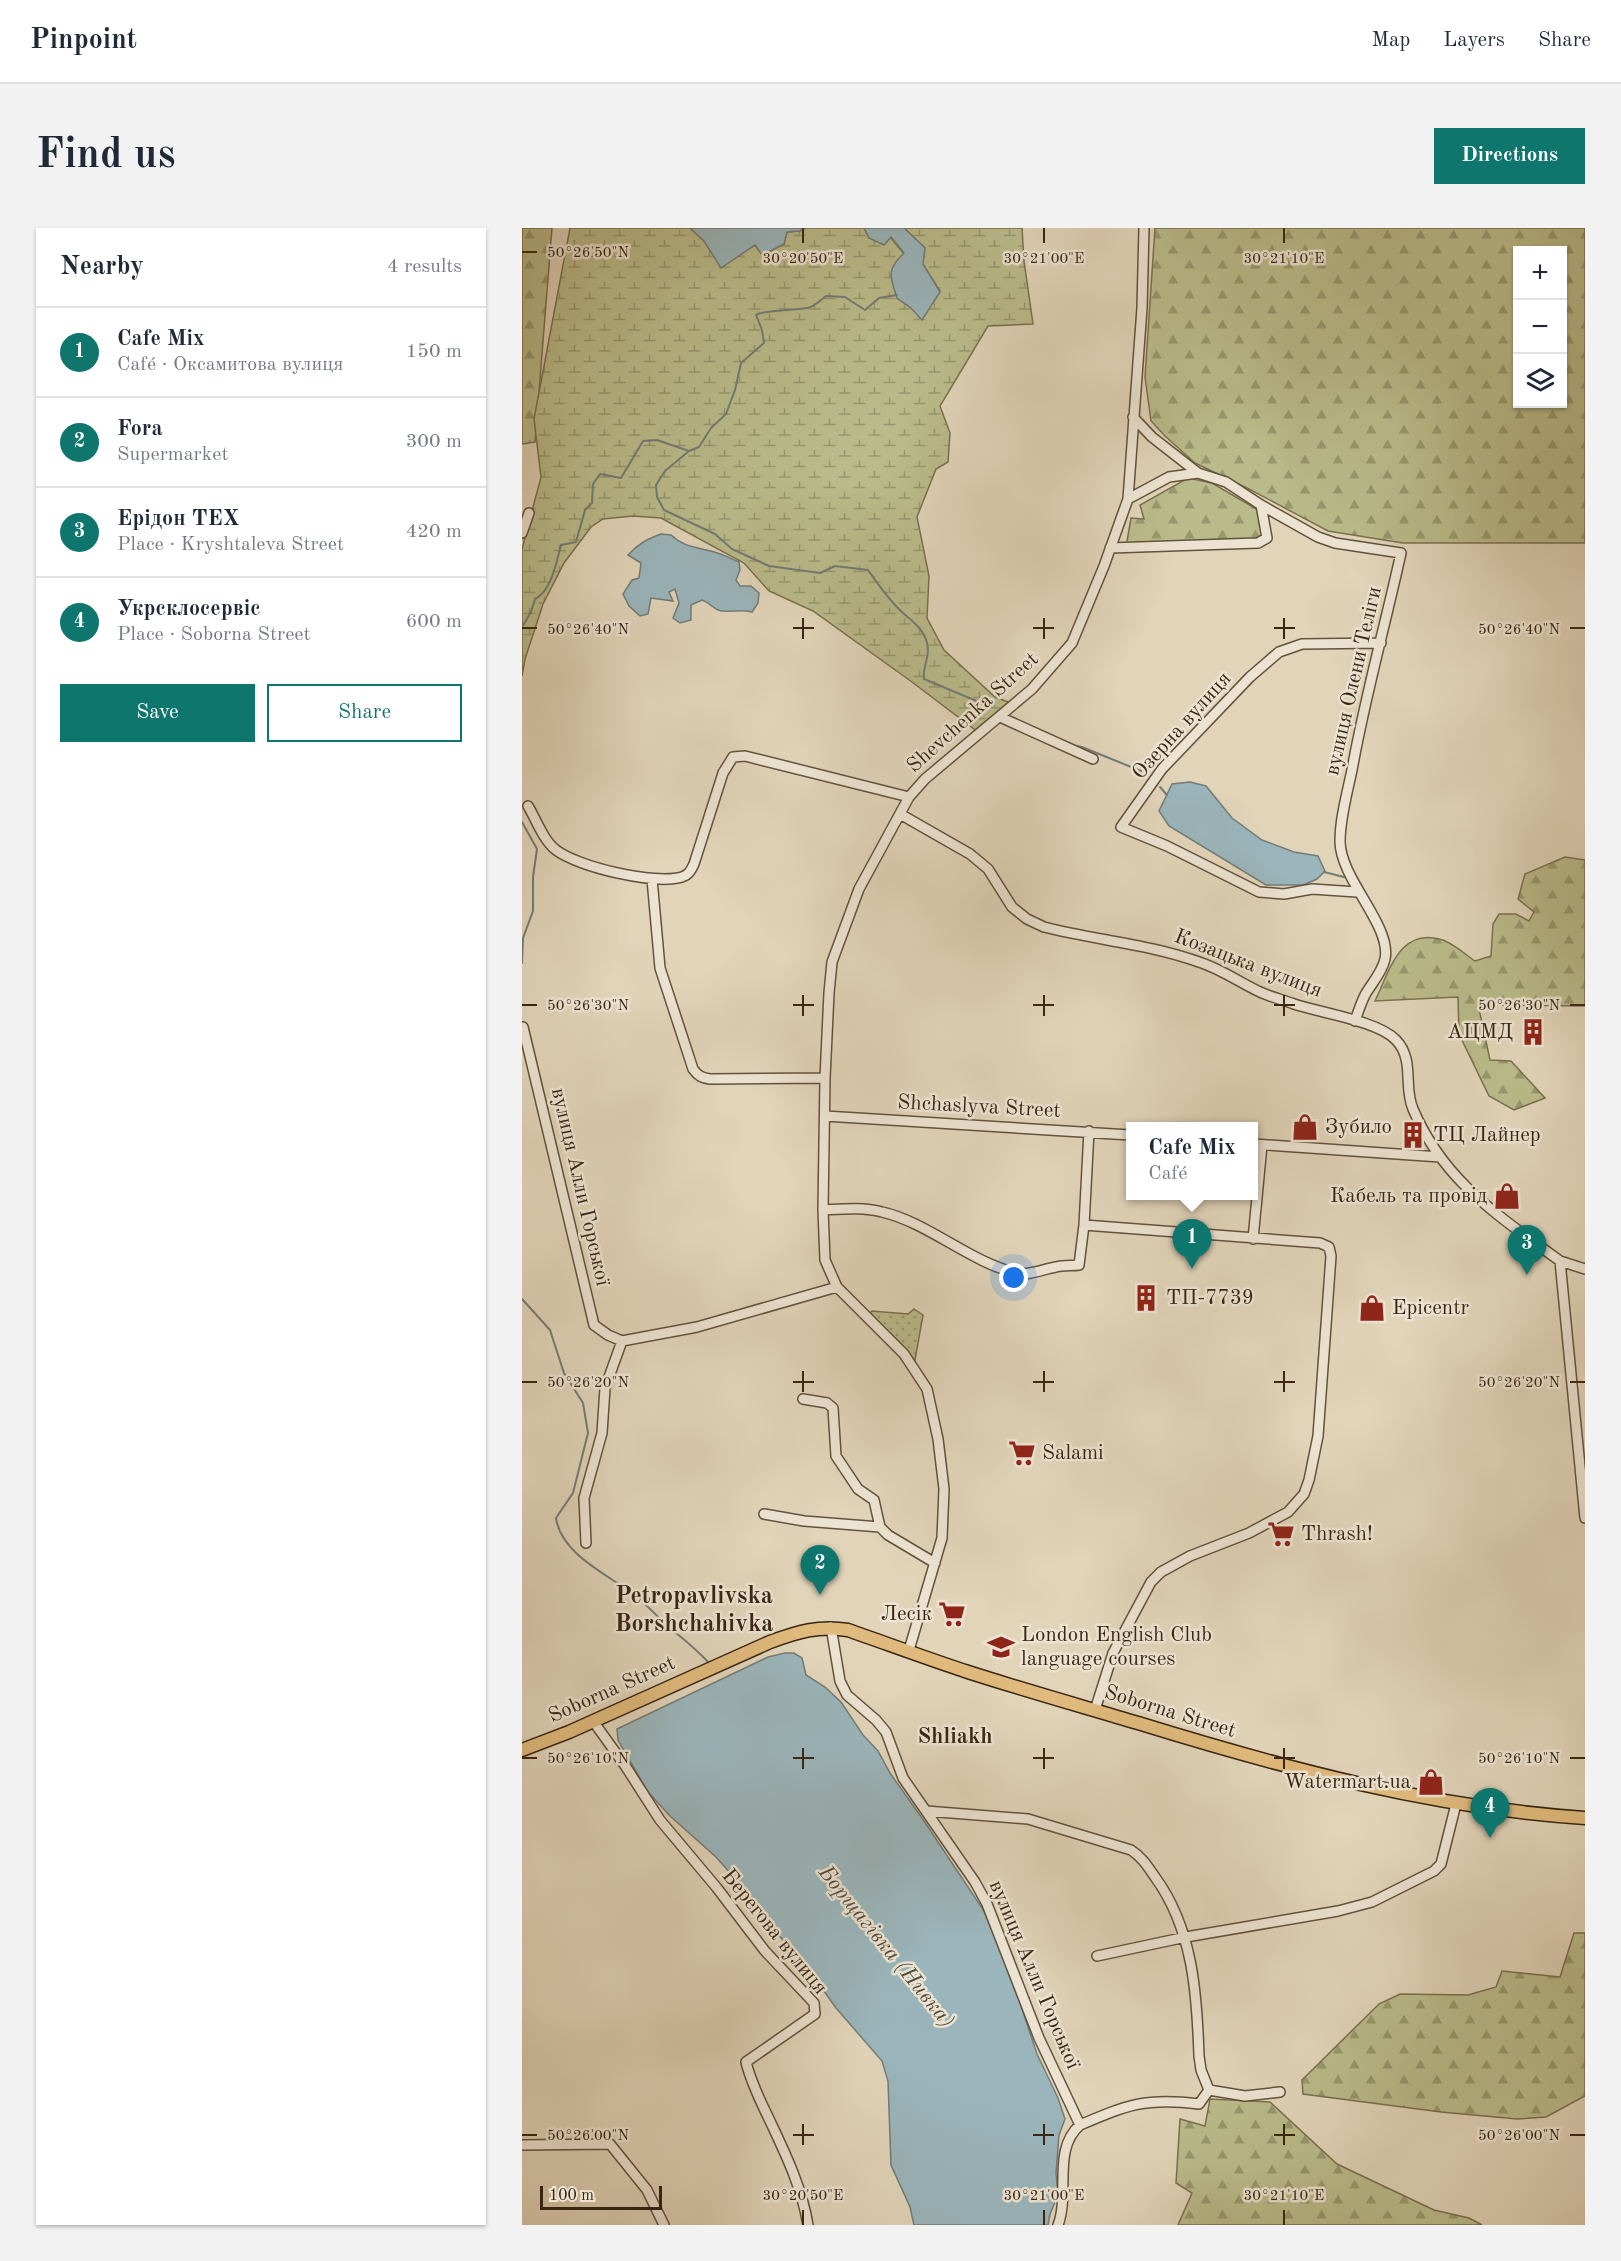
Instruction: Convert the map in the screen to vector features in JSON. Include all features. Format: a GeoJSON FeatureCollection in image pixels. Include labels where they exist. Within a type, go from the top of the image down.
{"type":"FeatureCollection","features":[{"type":"Feature","properties":{"kind":"main road","name":"Soborna Street"},"geometry":{"type":"LineString","coordinates":[[522,1750],[593,1721],[728,1659],[801,1631],[831,1627],[848,1630],[909,1650],[970,1673],[1282,1764],[1360,1784],[1456,1804],[1530,1814],[1585,1818]]}},
{"type":"Feature","properties":{"kind":"street","name":"Shevchenka Street"},"geometry":{"type":"LineString","coordinates":[[909,1650],[924,1592],[942,1538],[944,1489],[938,1439],[927,1389],[904,1354],[837,1287],[825,1260],[823,1210],[825,1078],[828,993],[832,962],[859,889],[909,797],[925,779],[1032,689],[1072,643],[1128,499],[1142,308],[1144,228]]}},
{"type":"Feature","properties":{"kind":"street"},"geometry":{"type":"LineString","coordinates":[[1133,417],[1152,437],[1198,472]]}},
{"type":"Feature","properties":{"kind":"street"},"geometry":{"type":"LineString","coordinates":[[1128,499],[1169,477],[1198,472]]}},
{"type":"Feature","properties":{"kind":"street","name":"вулиця Олени Теліги"},"geometry":{"type":"LineString","coordinates":[[1198,472],[1226,482],[1261,505],[1326,540],[1401,553],[1359,729],[1341,827],[1340,844],[1344,859],[1357,892],[1368,907],[1385,948],[1384,959],[1365,995],[1355,1021]]}},
{"type":"Feature","properties":{"kind":"street"},"geometry":{"type":"LineString","coordinates":[[1110,548],[1258,543],[1266,538],[1267,533],[1261,505]]}},
{"type":"Feature","properties":{"kind":"street"},"geometry":{"type":"LineString","coordinates":[[522,533],[529,513]]}},
{"type":"Feature","properties":{"kind":"street","name":"Озерна вулиця"},"geometry":{"type":"LineString","coordinates":[[1357,892],[1312,889],[1284,894],[1259,892],[1167,846],[1121,827],[1162,769],[1250,677],[1279,652],[1302,644],[1381,643]]}},
{"type":"Feature","properties":{"kind":"street"},"geometry":{"type":"LineString","coordinates":[[1000,717],[1093,759]]}},
{"type":"Feature","properties":{"kind":"street"},"geometry":{"type":"LineString","coordinates":[[528,806],[554,848],[563,854],[605,870],[652,879],[684,877],[690,872],[723,773],[733,757],[745,756],[909,797]]}},
{"type":"Feature","properties":{"kind":"street","name":"Козацька вулиця"},"geometry":{"type":"LineString","coordinates":[[900,814],[970,854],[988,869],[1012,907],[1027,919],[1044,927],[1160,950],[1200,962],[1260,992],[1381,1030],[1395,1039],[1404,1050],[1408,1061],[1410,1101],[1440,1157],[1453,1175],[1512,1225],[1560,1261],[1585,1269]]}},
{"type":"Feature","properties":{"kind":"street"},"geometry":{"type":"LineString","coordinates":[[652,879],[660,968],[677,1024],[697,1075],[710,1079],[825,1078]]}},
{"type":"Feature","properties":{"kind":"street","name":"вулиця Алли Горської"},"geometry":{"type":"LineString","coordinates":[[523,1027],[594,1325],[622,1341]]}},
{"type":"Feature","properties":{"kind":"street","name":"Shchaslyva Street"},"geometry":{"type":"LineString","coordinates":[[825,1116],[1126,1135]]}},
{"type":"Feature","properties":{"kind":"street"},"geometry":{"type":"LineString","coordinates":[[823,1210],[858,1208],[903,1218],[982,1259],[1018,1274],[1056,1266],[1079,1265],[1084,1225],[1089,1131]]}},
{"type":"Feature","properties":{"kind":"street"},"geometry":{"type":"LineString","coordinates":[[1258,1144],[1440,1157]]}},
{"type":"Feature","properties":{"kind":"street"},"geometry":{"type":"LineString","coordinates":[[1253,1239],[1255,1200]]}},
{"type":"Feature","properties":{"kind":"street"},"geometry":{"type":"LineString","coordinates":[[1084,1225],[1320,1243],[1329,1247],[1331,1256],[1318,1436],[1304,1494],[1288,1512],[1249,1533],[1177,1563],[1161,1572],[1151,1582],[1113,1653],[1095,1710]]}},
{"type":"Feature","properties":{"kind":"street"},"geometry":{"type":"LineString","coordinates":[[1560,1261],[1585,1518]]}},
{"type":"Feature","properties":{"kind":"street"},"geometry":{"type":"LineString","coordinates":[[586,1544],[584,1498],[602,1433],[604,1388],[622,1341],[697,1327],[837,1287]]}},
{"type":"Feature","properties":{"kind":"street"},"geometry":{"type":"LineString","coordinates":[[803,1399],[827,1403],[833,1408],[836,1455],[858,1489],[874,1500],[880,1527],[888,1535],[935,1563]]}},
{"type":"Feature","properties":{"kind":"street"},"geometry":{"type":"LineString","coordinates":[[764,1514],[804,1521],[880,1527]]}},
{"type":"Feature","properties":{"kind":"street","name":"вулиця Алли Горської"},"geometry":{"type":"LineString","coordinates":[[831,1627],[840,1682],[847,1695],[876,1720],[886,1732],[903,1778],[975,1882],[987,1904],[1039,2038],[1080,2126]]}},
{"type":"Feature","properties":{"kind":"street","name":"Берегова вулиця"},"geometry":{"type":"LineString","coordinates":[[593,1721],[660,1820],[717,1888],[765,1951],[814,2003],[815,2014],[746,2062],[749,2078],[789,2160],[805,2206],[808,2225]]}},
{"type":"Feature","properties":{"kind":"street"},"geometry":{"type":"LineString","coordinates":[[1097,1956],[1186,1937],[1338,1911],[1372,1902],[1434,1871],[1441,1864],[1456,1804]]}},
{"type":"Feature","properties":{"kind":"street"},"geometry":{"type":"LineString","coordinates":[[926,1812],[1028,1819],[1131,1850],[1140,1856],[1162,1887],[1186,1937],[1192,1972],[1201,2070],[1209,2090]]}},
{"type":"Feature","properties":{"kind":"street"},"geometry":{"type":"LineString","coordinates":[[1058,2225],[1063,2212],[1065,2153],[1069,2138],[1080,2126],[1134,2104],[1175,2101],[1199,2104],[1209,2090]]}},
{"type":"Feature","properties":{"kind":"street"},"geometry":{"type":"LineString","coordinates":[[1209,2090],[1245,2096],[1280,2092]]}},
{"type":"Feature","properties":{"kind":"street"},"geometry":{"type":"LineString","coordinates":[[522,2145],[610,2144],[647,2190],[664,2225]]}},
{"type":"Feature","properties":{"kind":"green space"},"geometry":{"type":"Polygon","coordinates":[[[522,228],[552,228],[535,442],[522,444],[522,228]]]}},
{"type":"Feature","properties":{"kind":"green space"},"geometry":{"type":"Polygon","coordinates":[[[570,228],[690,228],[704,241],[743,252],[755,245],[763,255],[784,244],[787,232],[800,231],[805,228],[864,228],[869,238],[890,237],[904,254],[897,298],[911,308],[932,303],[940,291],[922,263],[925,248],[904,228],[1022,228],[1033,324],[988,326],[940,406],[950,433],[948,462],[936,469],[917,517],[929,576],[927,618],[944,650],[995,697],[1011,703],[978,732],[813,611],[769,591],[744,563],[661,518],[633,516],[603,519],[591,527],[564,563],[543,604],[525,659],[522,676],[522,549],[541,477],[534,419],[570,228]]]}},
{"type":"Feature","properties":{"kind":"green space"},"geometry":{"type":"Polygon","coordinates":[[[1155,228],[1585,228],[1585,543],[1403,543],[1328,531],[1195,463],[1151,421],[1145,377],[1155,228]]]}},
{"type":"Feature","properties":{"kind":"green space"},"geometry":{"type":"Polygon","coordinates":[[[1188,478],[1212,483],[1258,510],[1266,536],[1257,539],[1126,547],[1131,518],[1144,519],[1140,505],[1188,478]]]}},
{"type":"Feature","properties":{"kind":"green space"},"geometry":{"type":"Polygon","coordinates":[[[1565,857],[1585,860],[1585,1006],[1490,1005],[1479,1009],[1490,1060],[1511,1061],[1545,1098],[1514,1110],[1489,1096],[1459,1034],[1458,997],[1375,1001],[1398,954],[1416,939],[1428,937],[1443,940],[1475,961],[1491,956],[1493,924],[1499,914],[1516,914],[1529,921],[1534,912],[1518,899],[1525,874],[1565,857]]]}},
{"type":"Feature","properties":{"kind":"green space"},"geometry":{"type":"Polygon","coordinates":[[[914,1309],[923,1315],[915,1360],[869,1314],[872,1311],[908,1314],[914,1309]]]}},
{"type":"Feature","properties":{"kind":"green space"},"geometry":{"type":"Polygon","coordinates":[[[1574,1933],[1585,1933],[1585,2096],[1546,2117],[1517,2119],[1441,2112],[1303,2094],[1302,2080],[1379,2004],[1400,1994],[1468,1995],[1496,1987],[1502,1971],[1560,1977],[1574,1933]]]}},
{"type":"Feature","properties":{"kind":"green space"},"geometry":{"type":"Polygon","coordinates":[[[1210,2099],[1270,2102],[1337,2164],[1434,2210],[1469,2218],[1482,2225],[1178,2225],[1192,2193],[1176,2183],[1180,2119],[1205,2126],[1210,2099]]]}},
{"type":"Feature","properties":{"kind":"water"},"geometry":{"type":"Polygon","coordinates":[[[690,228],[805,228],[800,231],[787,232],[784,244],[762,255],[755,245],[721,268],[704,241],[690,228]]]}},
{"type":"Feature","properties":{"kind":"water"},"geometry":{"type":"Polygon","coordinates":[[[864,228],[904,228],[925,248],[923,264],[940,292],[922,320],[897,298],[893,284],[892,269],[904,253],[891,237],[884,245],[869,238],[864,228]]]}},
{"type":"Feature","properties":{"kind":"water"},"geometry":{"type":"Polygon","coordinates":[[[661,534],[671,535],[685,544],[718,553],[739,562],[740,570],[736,580],[740,586],[751,586],[759,593],[758,603],[752,612],[722,611],[702,600],[691,605],[691,620],[680,623],[673,618],[679,603],[675,589],[669,592],[673,601],[651,598],[648,614],[640,616],[629,606],[623,594],[632,580],[639,578],[641,563],[628,555],[643,542],[661,534]]]}},
{"type":"Feature","properties":{"kind":"water"},"geometry":{"type":"Polygon","coordinates":[[[1190,782],[1206,786],[1232,818],[1262,840],[1294,852],[1318,856],[1325,871],[1317,879],[1303,885],[1266,885],[1169,826],[1159,811],[1172,784],[1190,782]]]}},
{"type":"Feature","properties":{"kind":"water"},"geometry":{"type":"Polygon","coordinates":[[[794,1653],[802,1658],[806,1675],[825,1687],[841,1702],[863,1735],[878,1751],[890,1773],[984,1911],[1012,1979],[1037,2054],[1058,2098],[1065,2119],[1059,2135],[1056,2173],[1058,2195],[1048,2225],[914,2225],[910,2207],[891,2165],[888,2081],[882,2061],[836,2008],[804,1963],[773,1929],[739,1883],[716,1857],[670,1816],[648,1792],[618,1740],[617,1729],[768,1657],[794,1653]]]}},
{"type":"Feature","properties":{"kind":"waterway","name":"Борщагівка (Нивка)"},"geometry":{"type":"LineString","coordinates":[[522,627],[531,612],[535,599],[541,595],[549,583],[561,545],[576,542],[585,510],[592,503],[593,484],[600,474],[621,478],[643,441],[657,440],[689,451],[699,447],[711,428],[726,414],[735,390],[741,363],[764,343],[756,315],[809,308],[826,296],[845,297],[865,310],[879,298],[897,295]]}},
{"type":"Feature","properties":{"kind":"waterway"},"geometry":{"type":"LineString","coordinates":[[689,451],[665,471],[656,485],[657,497],[664,510],[715,534],[732,549],[769,566],[820,573],[835,566],[868,570],[887,596],[923,633],[928,653],[924,679],[991,707]]}},
{"type":"Feature","properties":{"kind":"waterway"},"geometry":{"type":"LineString","coordinates":[[1070,745],[1082,747],[1141,771]]}},
{"type":"Feature","properties":{"kind":"waterway"},"geometry":{"type":"LineString","coordinates":[[1160,787],[1167,795]]}},
{"type":"Feature","properties":{"kind":"waterway","name":"Борщагівка (Нивка)"},"geometry":{"type":"LineString","coordinates":[[522,822],[537,849],[533,877],[533,911],[523,938],[522,963]]}},
{"type":"Feature","properties":{"kind":"waterway"},"geometry":{"type":"LineString","coordinates":[[1324,872],[1344,877]]}},
{"type":"Feature","properties":{"kind":"waterway","name":"Борщагівка (Нивка)"},"geometry":{"type":"LineString","coordinates":[[522,1299],[550,1330],[564,1373],[583,1403],[588,1433],[573,1493],[556,1518],[560,1531],[576,1553],[638,1598],[709,1663]]}},
{"type":"Feature","properties":{"kind":"place","name":"АЦМД"},"geometry":{"type":"Point","coordinates":[1533,1032]}},
{"type":"Feature","properties":{"kind":"place","name":"Зубило"},"geometry":{"type":"Point","coordinates":[1305,1127]}},
{"type":"Feature","properties":{"kind":"place","name":"ТЦ Лайнер"},"geometry":{"type":"Point","coordinates":[1413,1135]}},
{"type":"Feature","properties":{"kind":"place","name":"Кабель та провід"},"geometry":{"type":"Point","coordinates":[1507,1196]}},
{"type":"Feature","properties":{"kind":"place","name":"Cafe Mix"},"geometry":{"type":"Point","coordinates":[1192,1269]}},
{"type":"Feature","properties":{"kind":"place","name":"Ерідон ТЕХ"},"geometry":{"type":"Point","coordinates":[1527,1275]}},
{"type":"Feature","properties":{"kind":"place","name":"ТП-7739"},"geometry":{"type":"Point","coordinates":[1146,1298]}},
{"type":"Feature","properties":{"kind":"place","name":"Epicentr"},"geometry":{"type":"Point","coordinates":[1372,1308]}},
{"type":"Feature","properties":{"kind":"place","name":"Salami"},"geometry":{"type":"Point","coordinates":[1022,1453]}},
{"type":"Feature","properties":{"kind":"place","name":"Thrash!"},"geometry":{"type":"Point","coordinates":[1281,1534]}},
{"type":"Feature","properties":{"kind":"place","name":"Fora"},"geometry":{"type":"Point","coordinates":[820,1595]}},
{"type":"Feature","properties":{"kind":"place","name":"Лесік"},"geometry":{"type":"Point","coordinates":[952,1614]}},
{"type":"Feature","properties":{"kind":"place","name":"London English Club language courses"},"geometry":{"type":"Point","coordinates":[1001,1647]}},
{"type":"Feature","properties":{"kind":"place","name":"Watermart.ua"},"geometry":{"type":"Point","coordinates":[1431,1782]}},
{"type":"Feature","properties":{"kind":"place","name":"Укрсклосервіс"},"geometry":{"type":"Point","coordinates":[1490,1838]}},
{"type":"Feature","properties":{"kind":"district","name":"Petropavlivska Borshchahivka"},"geometry":{"type":"Point","coordinates":[694,1611]}},
{"type":"Feature","properties":{"kind":"district","name":"Shliakh"},"geometry":{"type":"Point","coordinates":[955,1737]}}]}
